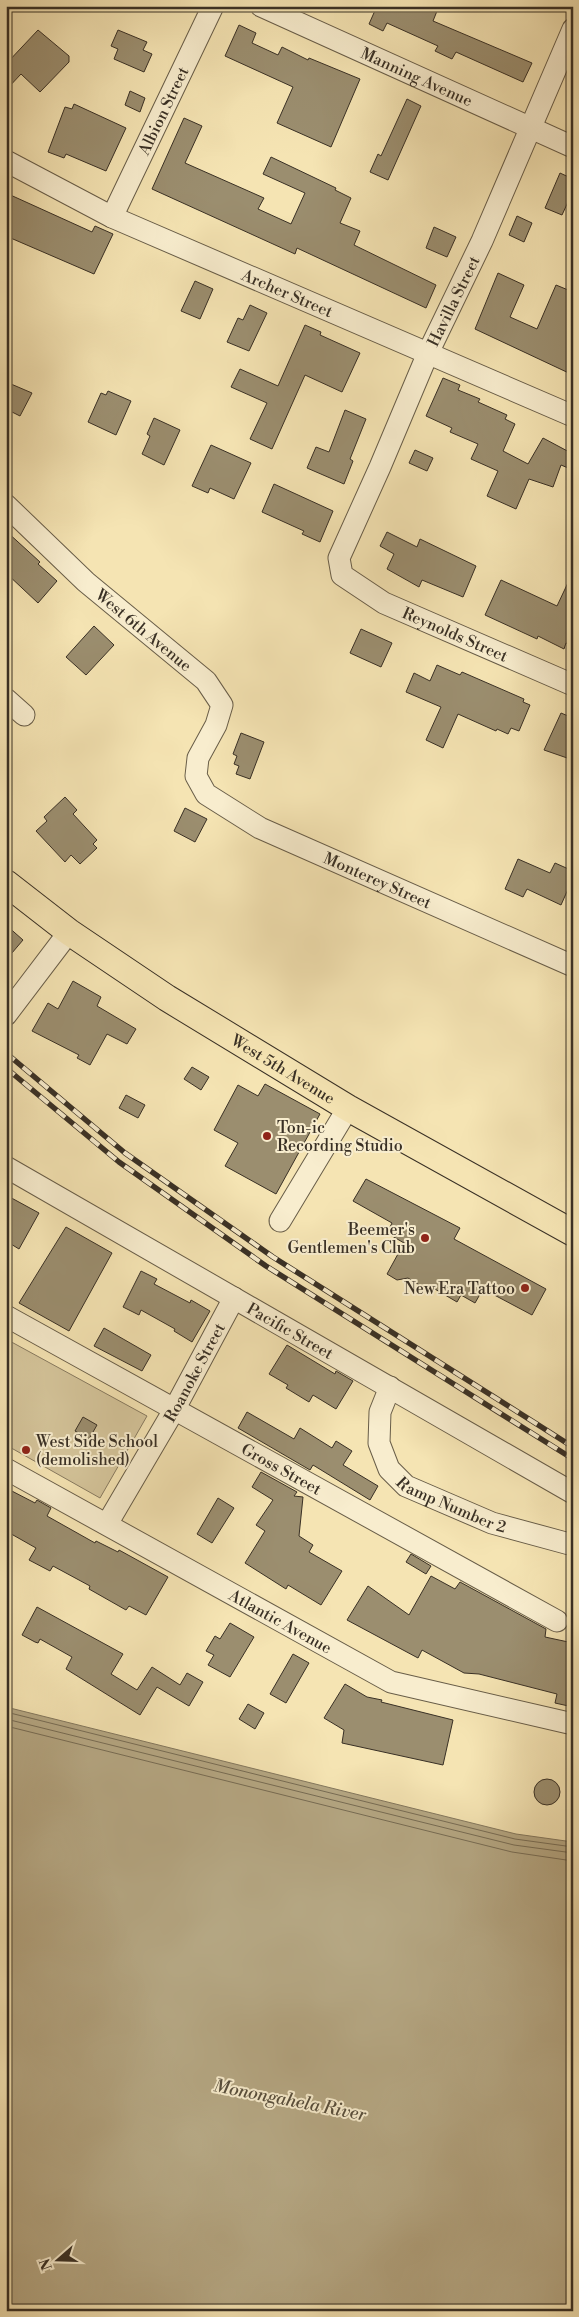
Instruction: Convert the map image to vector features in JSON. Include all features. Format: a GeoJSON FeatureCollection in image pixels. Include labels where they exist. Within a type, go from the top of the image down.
{"type":"FeatureCollection","features":[{"type":"Feature","properties":{"kind":"main road","name":"West 5th Avenue"},"geometry":{"type":"LineString","coordinates":[[6,883],[69,932],[167,998],[348,1108],[573,1233]]}},
{"type":"Feature","properties":{"kind":"street","name":"Albion Street"},"geometry":{"type":"LineString","coordinates":[[112,217],[213,6]]}},
{"type":"Feature","properties":{"kind":"street","name":"Manning Avenue"},"geometry":{"type":"LineString","coordinates":[[261,6],[573,147]]}},
{"type":"Feature","properties":{"kind":"street","name":"Havilla Street"},"geometry":{"type":"LineString","coordinates":[[342,575],[339,558],[428,353],[482,242],[573,29]]}},
{"type":"Feature","properties":{"kind":"street","name":"Archer Street"},"geometry":{"type":"LineString","coordinates":[[6,161],[112,217],[573,416]]}},
{"type":"Feature","properties":{"kind":"street","name":"West 6th Avenue"},"geometry":{"type":"LineString","coordinates":[[6,505],[86,582],[206,681],[222,705],[216,725],[198,758],[196,776]]}},
{"type":"Feature","properties":{"kind":"street","name":"Reynolds Street"},"geometry":{"type":"LineString","coordinates":[[342,575],[384,603],[573,685]]}},
{"type":"Feature","properties":{"kind":"street"},"geometry":{"type":"LineString","coordinates":[[6,699],[24,715]]}},
{"type":"Feature","properties":{"kind":"street","name":"Monterey Street"},"geometry":{"type":"LineString","coordinates":[[196,776],[206,794],[260,828],[573,966]]}},
{"type":"Feature","properties":{"kind":"street"},"geometry":{"type":"LineString","coordinates":[[6,1015],[69,932]]}},
{"type":"Feature","properties":{"kind":"street"},"geometry":{"type":"LineString","coordinates":[[280,1221],[348,1108]]}},
{"type":"Feature","properties":{"kind":"street","name":"Pacific Street"},"geometry":{"type":"LineString","coordinates":[[6,1167],[573,1493]]}},
{"type":"Feature","properties":{"kind":"street","name":"Roanoke Street"},"geometry":{"type":"LineString","coordinates":[[107,1524],[174,1410],[234,1298]]}},
{"type":"Feature","properties":{"kind":"street","name":"Gross Street"},"geometry":{"type":"LineString","coordinates":[[6,1316],[557,1620]]}},
{"type":"Feature","properties":{"kind":"street","name":"Ramp Number 2"},"geometry":{"type":"LineString","coordinates":[[390,1387],[380,1412],[378,1443],[389,1469],[406,1486],[492,1523],[569,1544]]}},
{"type":"Feature","properties":{"kind":"street","name":"Atlantic Avenue"},"geometry":{"type":"LineString","coordinates":[[6,1470],[391,1682],[573,1724]]}},
{"type":"Feature","properties":{"kind":"shaded area"},"geometry":{"type":"Polygon","coordinates":[[[6,1339],[147,1416],[100,1498],[6,1445],[6,1339]]]}},
{"type":"Feature","properties":{"kind":"water","name":"Monongahela River"},"geometry":{"type":"Polygon","coordinates":[[[6,1707],[516,1834],[573,1842],[573,2311],[6,2311],[6,1707]]]}},
{"type":"Feature","properties":{"kind":"building"},"geometry":{"type":"Polygon","coordinates":[[[377,6],[439,6],[433,21],[532,63],[523,82],[456,52],[452,59],[435,51],[438,46],[387,23],[383,31],[369,24],[377,6]]]}},
{"type":"Feature","properties":{"kind":"building"},"geometry":{"type":"Polygon","coordinates":[[[239,25],[256,33],[252,43],[278,55],[282,47],[308,60],[309,58],[360,79],[331,147],[277,123],[293,87],[225,56],[239,25]]]}},
{"type":"Feature","properties":{"kind":"building"},"geometry":{"type":"Polygon","coordinates":[[[38,30],[69,56],[69,62],[40,92],[21,74],[6,90],[6,64],[38,30]]]}},
{"type":"Feature","properties":{"kind":"building"},"geometry":{"type":"Polygon","coordinates":[[[118,30],[147,42],[143,50],[152,54],[144,72],[114,59],[118,49],[111,46],[118,30]]]}},
{"type":"Feature","properties":{"kind":"building"},"geometry":{"type":"Polygon","coordinates":[[[130,91],[145,98],[140,112],[125,105],[130,91]]]}},
{"type":"Feature","properties":{"kind":"building"},"geometry":{"type":"Polygon","coordinates":[[[407,99],[421,106],[388,180],[370,172],[378,154],[381,156],[407,99]]]}},
{"type":"Feature","properties":{"kind":"building"},"geometry":{"type":"Polygon","coordinates":[[[74,104],[126,128],[106,171],[66,154],[64,158],[48,152],[65,107],[72,109],[74,104]]]}},
{"type":"Feature","properties":{"kind":"building"},"geometry":{"type":"Polygon","coordinates":[[[184,118],[202,126],[185,163],[264,198],[258,209],[291,224],[305,193],[263,174],[271,157],[336,188],[335,190],[351,198],[340,223],[360,231],[354,245],[436,285],[426,308],[297,248],[295,254],[152,189],[184,118]]]}},
{"type":"Feature","properties":{"kind":"building"},"geometry":{"type":"Polygon","coordinates":[[[560,173],[573,179],[573,191],[562,215],[545,208],[560,173]]]}},
{"type":"Feature","properties":{"kind":"building"},"geometry":{"type":"Polygon","coordinates":[[[6,193],[92,232],[95,226],[113,234],[94,274],[6,236],[6,193]]]}},
{"type":"Feature","properties":{"kind":"building"},"geometry":{"type":"Polygon","coordinates":[[[517,216],[532,223],[524,242],[509,235],[517,216]]]}},
{"type":"Feature","properties":{"kind":"building"},"geometry":{"type":"Polygon","coordinates":[[[434,227],[456,237],[447,257],[426,248],[434,227]]]}},
{"type":"Feature","properties":{"kind":"building"},"geometry":{"type":"Polygon","coordinates":[[[498,273],[524,285],[510,317],[537,329],[556,285],[573,292],[573,375],[475,329],[498,273]]]}},
{"type":"Feature","properties":{"kind":"building"},"geometry":{"type":"Polygon","coordinates":[[[195,281],[213,289],[200,319],[181,311],[195,281]]]}},
{"type":"Feature","properties":{"kind":"building"},"geometry":{"type":"Polygon","coordinates":[[[250,305],[267,313],[249,351],[227,342],[238,318],[243,320],[250,305]]]}},
{"type":"Feature","properties":{"kind":"building"},"geometry":{"type":"Polygon","coordinates":[[[305,325],[321,332],[320,335],[360,353],[342,392],[305,375],[272,449],[250,439],[267,403],[231,387],[240,369],[278,386],[305,325]]]}},
{"type":"Feature","properties":{"kind":"building"},"geometry":{"type":"Polygon","coordinates":[[[443,378],[460,385],[458,390],[480,399],[478,402],[507,415],[505,419],[515,424],[503,451],[528,464],[543,438],[573,454],[573,470],[561,465],[553,487],[529,479],[516,509],[487,496],[498,471],[471,459],[478,444],[450,432],[452,428],[426,416],[443,378]]]}},
{"type":"Feature","properties":{"kind":"building"},"geometry":{"type":"Polygon","coordinates":[[[11,384],[32,393],[20,416],[6,409],[6,394],[11,384]]]}},
{"type":"Feature","properties":{"kind":"building"},"geometry":{"type":"Polygon","coordinates":[[[108,391],[131,401],[116,435],[88,422],[101,393],[106,395],[108,391]]]}},
{"type":"Feature","properties":{"kind":"building"},"geometry":{"type":"Polygon","coordinates":[[[345,410],[366,419],[350,459],[353,461],[344,484],[307,468],[316,447],[329,452],[345,410]]]}},
{"type":"Feature","properties":{"kind":"building"},"geometry":{"type":"Polygon","coordinates":[[[154,418],[180,430],[164,465],[142,454],[150,436],[147,434],[154,418]]]}},
{"type":"Feature","properties":{"kind":"building"},"geometry":{"type":"Polygon","coordinates":[[[211,445],[251,463],[234,499],[210,488],[208,493],[192,486],[211,445]]]}},
{"type":"Feature","properties":{"kind":"building"},"geometry":{"type":"Polygon","coordinates":[[[415,450],[433,458],[427,471],[409,463],[415,450]]]}},
{"type":"Feature","properties":{"kind":"building"},"geometry":{"type":"Polygon","coordinates":[[[274,484],[333,511],[320,542],[302,534],[304,531],[262,512],[274,484]]]}},
{"type":"Feature","properties":{"kind":"building"},"geometry":{"type":"Polygon","coordinates":[[[6,531],[40,562],[38,564],[57,581],[38,603],[6,573],[6,531]]]}},
{"type":"Feature","properties":{"kind":"building"},"geometry":{"type":"Polygon","coordinates":[[[387,532],[417,547],[420,539],[476,566],[463,597],[422,580],[419,587],[387,569],[394,554],[380,546],[387,532]]]}},
{"type":"Feature","properties":{"kind":"building"},"geometry":{"type":"Polygon","coordinates":[[[573,572],[573,646],[566,643],[564,649],[538,636],[537,639],[485,615],[501,580],[557,606],[573,572]]]}},
{"type":"Feature","properties":{"kind":"building"},"geometry":{"type":"Polygon","coordinates":[[[94,626],[114,645],[86,675],[66,657],[94,626]]]}},
{"type":"Feature","properties":{"kind":"building"},"geometry":{"type":"Polygon","coordinates":[[[361,629],[392,643],[381,667],[350,653],[361,629]]]}},
{"type":"Feature","properties":{"kind":"building"},"geometry":{"type":"Polygon","coordinates":[[[437,665],[460,675],[462,672],[524,699],[523,702],[530,705],[519,731],[511,728],[508,734],[497,729],[496,731],[458,714],[443,748],[426,740],[441,707],[406,692],[414,673],[430,681],[437,665]]]}},
{"type":"Feature","properties":{"kind":"building"},"geometry":{"type":"Polygon","coordinates":[[[561,713],[573,718],[573,760],[544,750],[561,713]]]}},
{"type":"Feature","properties":{"kind":"building"},"geometry":{"type":"Polygon","coordinates":[[[241,733],[264,742],[250,779],[236,774],[239,766],[234,764],[237,756],[233,754],[241,733]]]}},
{"type":"Feature","properties":{"kind":"building"},"geometry":{"type":"Polygon","coordinates":[[[65,797],[77,810],[73,814],[97,840],[93,844],[97,848],[80,864],[71,855],[65,862],[36,831],[47,821],[44,817],[65,797]]]}},
{"type":"Feature","properties":{"kind":"building"},"geometry":{"type":"Polygon","coordinates":[[[185,808],[207,819],[195,842],[174,831],[185,808]]]}},
{"type":"Feature","properties":{"kind":"building"},"geometry":{"type":"Polygon","coordinates":[[[518,859],[550,873],[555,863],[573,871],[573,878],[561,905],[527,889],[523,897],[505,889],[518,859]]]}},
{"type":"Feature","properties":{"kind":"building"},"geometry":{"type":"Polygon","coordinates":[[[6,925],[23,940],[6,960],[6,925]]]}},
{"type":"Feature","properties":{"kind":"building"},"geometry":{"type":"Polygon","coordinates":[[[73,981],[101,997],[97,1006],[136,1029],[127,1044],[107,1034],[90,1065],[77,1058],[79,1055],[32,1031],[48,1003],[58,1009],[73,981]]]}},
{"type":"Feature","properties":{"kind":"building"},"geometry":{"type":"Polygon","coordinates":[[[192,1067],[209,1077],[201,1090],[184,1079],[192,1067]]]}},
{"type":"Feature","properties":{"kind":"building","name":"Ton-ic Recording Studio"},"geometry":{"type":"Polygon","coordinates":[[[265,1084],[320,1114],[276,1194],[225,1166],[238,1143],[214,1130],[238,1085],[258,1096],[265,1084]]]}},
{"type":"Feature","properties":{"kind":"building"},"geometry":{"type":"Polygon","coordinates":[[[126,1095],[145,1105],[138,1118],[119,1108],[126,1095]]]}},
{"type":"Feature","properties":{"kind":"building"},"geometry":{"type":"Polygon","coordinates":[[[366,1179],[460,1228],[454,1239],[546,1289],[532,1315],[483,1289],[475,1303],[461,1295],[457,1302],[428,1285],[426,1289],[408,1278],[397,1280],[387,1274],[404,1243],[387,1233],[392,1223],[353,1201],[366,1179]]]}},
{"type":"Feature","properties":{"kind":"building"},"geometry":{"type":"Polygon","coordinates":[[[6,1195],[39,1213],[19,1249],[6,1241],[6,1195]]]}},
{"type":"Feature","properties":{"kind":"building"},"geometry":{"type":"Polygon","coordinates":[[[66,1227],[112,1253],[69,1331],[19,1303],[66,1227]]]}},
{"type":"Feature","properties":{"kind":"building"},"geometry":{"type":"Polygon","coordinates":[[[141,1271],[157,1279],[154,1284],[190,1303],[191,1300],[210,1311],[192,1342],[174,1331],[175,1329],[141,1310],[139,1315],[123,1307],[141,1271]]]}},
{"type":"Feature","properties":{"kind":"building"},"geometry":{"type":"Polygon","coordinates":[[[104,1328],[151,1355],[142,1371],[94,1346],[104,1328]]]}},
{"type":"Feature","properties":{"kind":"building"},"geometry":{"type":"Polygon","coordinates":[[[287,1345],[335,1374],[336,1371],[353,1381],[336,1409],[313,1395],[309,1402],[286,1388],[288,1385],[269,1374],[287,1345]]]}},
{"type":"Feature","properties":{"kind":"building"},"geometry":{"type":"Polygon","coordinates":[[[247,1412],[294,1439],[300,1428],[332,1448],[336,1441],[352,1451],[343,1465],[378,1486],[370,1500],[313,1465],[310,1470],[238,1428],[247,1412]]]}},
{"type":"Feature","properties":{"kind":"building"},"geometry":{"type":"Polygon","coordinates":[[[83,1417],[97,1425],[89,1439],[75,1431],[83,1417]]]}},
{"type":"Feature","properties":{"kind":"building"},"geometry":{"type":"Polygon","coordinates":[[[261,1472],[297,1492],[294,1496],[303,1497],[299,1536],[313,1545],[309,1552],[342,1571],[321,1605],[288,1585],[286,1589],[245,1563],[265,1531],[256,1525],[273,1500],[252,1487],[261,1472]]]}},
{"type":"Feature","properties":{"kind":"building"},"geometry":{"type":"Polygon","coordinates":[[[6,1488],[35,1503],[37,1500],[51,1508],[47,1516],[95,1543],[96,1541],[118,1552],[119,1550],[168,1577],[146,1615],[129,1606],[126,1610],[89,1589],[90,1586],[53,1566],[50,1571],[29,1560],[36,1548],[6,1531],[6,1488]]]}},
{"type":"Feature","properties":{"kind":"building"},"geometry":{"type":"Polygon","coordinates":[[[218,1498],[234,1508],[212,1543],[197,1534],[218,1498]]]}},
{"type":"Feature","properties":{"kind":"building"},"geometry":{"type":"Polygon","coordinates":[[[411,1554],[431,1566],[426,1574],[406,1562],[411,1554]]]}},
{"type":"Feature","properties":{"kind":"building"},"geometry":{"type":"Polygon","coordinates":[[[431,1576],[455,1589],[460,1582],[546,1629],[545,1637],[573,1643],[573,1707],[555,1703],[557,1694],[479,1674],[464,1673],[422,1650],[418,1658],[347,1620],[368,1586],[409,1615],[431,1576]]]}},
{"type":"Feature","properties":{"kind":"building"},"geometry":{"type":"Polygon","coordinates":[[[37,1607],[123,1654],[111,1674],[137,1690],[152,1667],[180,1685],[187,1673],[203,1682],[189,1706],[157,1687],[140,1715],[66,1669],[72,1657],[40,1639],[38,1643],[22,1635],[37,1607]]]}},
{"type":"Feature","properties":{"kind":"building"},"geometry":{"type":"Polygon","coordinates":[[[230,1623],[254,1637],[230,1677],[208,1665],[214,1655],[206,1651],[215,1636],[220,1639],[230,1623]]]}},
{"type":"Feature","properties":{"kind":"building"},"geometry":{"type":"Polygon","coordinates":[[[293,1654],[309,1663],[286,1703],[270,1694],[293,1654]]]}},
{"type":"Feature","properties":{"kind":"building"},"geometry":{"type":"Polygon","coordinates":[[[345,1684],[367,1697],[382,1700],[381,1702],[453,1720],[443,1765],[342,1743],[344,1730],[324,1718],[345,1684]]]}},
{"type":"Feature","properties":{"kind":"building"},"geometry":{"type":"Polygon","coordinates":[[[248,1704],[264,1713],[255,1729],[239,1719],[248,1704]]]}},
{"type":"Feature","properties":{"kind":"building"},"geometry":{"type":"Polygon","coordinates":[[[547,1779],[556,1783],[560,1792],[556,1801],[547,1805],[538,1801],[534,1792],[538,1783],[547,1779]]]}},
{"type":"Feature","properties":{"kind":"railway"},"geometry":{"type":"LineString","coordinates":[[6,1053],[125,1153],[273,1257],[573,1447]]}},
{"type":"Feature","properties":{"kind":"railway"},"geometry":{"type":"LineString","coordinates":[[6,1068],[119,1162],[266,1266],[573,1459]]}},
{"type":"Feature","properties":{"kind":"place","name":"Ton-ic Recording Studio"},"geometry":{"type":"Point","coordinates":[267,1136]}},
{"type":"Feature","properties":{"kind":"place","name":"Beemer's Gentlemen's Club"},"geometry":{"type":"Point","coordinates":[425,1238]}},
{"type":"Feature","properties":{"kind":"place","name":"New Era Tattoo"},"geometry":{"type":"Point","coordinates":[525,1288]}},
{"type":"Feature","properties":{"kind":"place","name":"West Side School (demolished)"},"geometry":{"type":"Point","coordinates":[26,1450]}}]}
